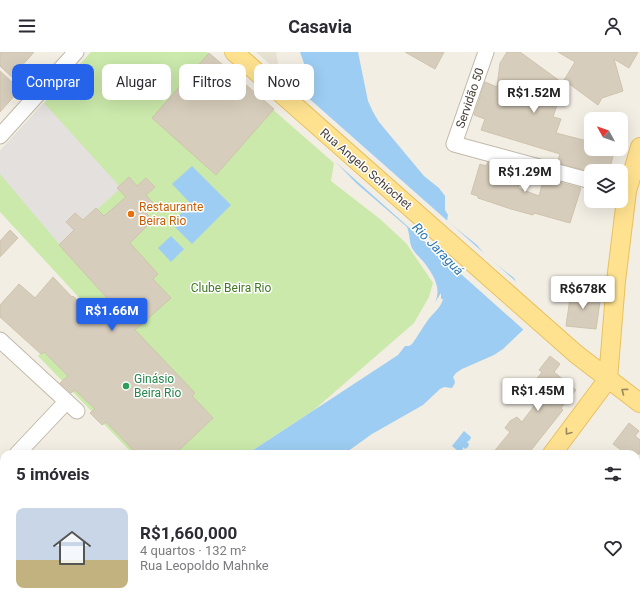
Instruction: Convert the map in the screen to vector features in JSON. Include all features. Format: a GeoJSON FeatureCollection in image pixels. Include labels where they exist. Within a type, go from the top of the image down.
{"type":"FeatureCollection","features":[{"type":"Feature","properties":{"kind":"main road","name":"Rua Angelo Schiochet"},"geometry":{"type":"LineString","coordinates":[[234,52],[571,350],[640,403]]}},
{"type":"Feature","properties":{"kind":"main road"},"geometry":{"type":"LineString","coordinates":[[628,180],[640,147]]}},
{"type":"Feature","properties":{"kind":"main road"},"geometry":{"type":"LineString","coordinates":[[555,450],[608,378],[622,208]]}},
{"type":"Feature","properties":{"kind":"street"},"geometry":{"type":"LineString","coordinates":[[0,136],[76,52]]}},
{"type":"Feature","properties":{"kind":"street","name":"Servidão 50"},"geometry":{"type":"LineString","coordinates":[[486,52],[454,144],[584,179]]}},
{"type":"Feature","properties":{"kind":"street"},"geometry":{"type":"LineString","coordinates":[[0,340],[71,406],[22,450]]}},
{"type":"Feature","properties":{"kind":"shaded area"},"geometry":{"type":"Polygon","coordinates":[[[256,52],[276,52],[278,64],[270,64],[256,52]]]}},
{"type":"Feature","properties":{"kind":"shaded area"},"geometry":{"type":"Polygon","coordinates":[[[44,103],[121,188],[59,244],[0,174],[0,151],[44,103]]]}},
{"type":"Feature","properties":{"kind":"green space","name":"Clube Beira Rio"},"geometry":{"type":"Polygon","coordinates":[[[91,52],[207,52],[221,64],[179,64],[179,100],[246,100],[246,86],[254,93],[254,100],[262,100],[334,163],[331,181],[380,219],[406,243],[433,283],[429,297],[414,323],[314,410],[253,450],[129,450],[38,356],[85,304],[0,212],[0,151],[47,100],[94,100],[94,64],[80,64],[91,52]]]}},
{"type":"Feature","properties":{"kind":"water","name":"Rio Jaraguá"},"geometry":{"type":"Polygon","coordinates":[[[300,52],[358,52],[368,101],[379,122],[424,176],[439,188],[445,196],[445,210],[448,215],[447,221],[477,245],[487,257],[514,278],[528,303],[527,323],[523,330],[503,349],[494,355],[456,373],[453,377],[455,383],[452,388],[444,387],[440,389],[423,405],[372,434],[350,450],[253,450],[398,355],[405,346],[412,344],[428,320],[439,308],[443,299],[441,299],[441,293],[434,304],[437,294],[435,279],[412,248],[407,227],[356,183],[324,150],[300,100],[314,100],[314,64],[304,64],[300,52]]]}},
{"type":"Feature","properties":{"kind":"water"},"geometry":{"type":"Polygon","coordinates":[[[192,166],[231,205],[192,244],[171,223],[191,204],[172,184],[192,166]]]}},
{"type":"Feature","properties":{"kind":"water"},"geometry":{"type":"Polygon","coordinates":[[[171,236],[184,249],[171,262],[158,248],[171,236]]]}},
{"type":"Feature","properties":{"kind":"water"},"geometry":{"type":"Polygon","coordinates":[[[464,431],[471,437],[467,442],[469,444],[468,447],[465,449],[463,447],[462,450],[457,450],[452,446],[464,431]]]}},
{"type":"Feature","properties":{"kind":"pier"},"geometry":{"type":"Polygon","coordinates":[[[293,100],[311,100],[520,285],[530,302],[532,311],[525,331],[322,150],[311,137],[293,106],[293,100]]]}},
{"type":"Feature","properties":{"kind":"building"},"geometry":{"type":"Polygon","coordinates":[[[0,52],[34,52],[23,64],[12,64],[12,77],[0,66],[0,52]]]}},
{"type":"Feature","properties":{"kind":"building"},"geometry":{"type":"Polygon","coordinates":[[[405,52],[444,52],[435,69],[405,52]]]}},
{"type":"Feature","properties":{"kind":"building"},"geometry":{"type":"Polygon","coordinates":[[[507,52],[520,52],[564,84],[553,117],[561,119],[556,133],[584,140],[584,156],[613,156],[611,164],[584,164],[584,170],[557,163],[560,154],[481,130],[485,119],[474,115],[485,82],[497,87],[500,63],[507,52]]]}},
{"type":"Feature","properties":{"kind":"building"},"geometry":{"type":"Polygon","coordinates":[[[558,52],[638,52],[629,68],[614,59],[623,91],[602,98],[598,105],[564,80],[575,62],[558,52]]]}},
{"type":"Feature","properties":{"kind":"building"},"geometry":{"type":"Polygon","coordinates":[[[209,53],[222,64],[199,64],[209,53]]]}},
{"type":"Feature","properties":{"kind":"building"},"geometry":{"type":"Polygon","coordinates":[[[0,71],[12,82],[12,99],[0,112],[0,71]]]}},
{"type":"Feature","properties":{"kind":"building"},"geometry":{"type":"Polygon","coordinates":[[[246,85],[254,92],[254,100],[264,100],[274,109],[216,175],[152,118],[168,100],[171,100],[171,96],[179,87],[179,100],[246,100],[246,85]]]}},
{"type":"Feature","properties":{"kind":"building"},"geometry":{"type":"Polygon","coordinates":[[[488,162],[523,172],[518,188],[539,196],[544,178],[581,188],[570,223],[534,213],[533,215],[511,209],[478,198],[478,196],[471,194],[480,164],[486,166],[488,162]]]}},
{"type":"Feature","properties":{"kind":"building"},"geometry":{"type":"Polygon","coordinates":[[[129,177],[137,186],[146,178],[155,187],[146,195],[154,204],[145,212],[153,220],[130,243],[158,274],[153,279],[171,298],[135,330],[195,393],[192,396],[213,418],[179,450],[133,450],[106,422],[102,425],[90,413],[95,409],[75,390],[71,393],[60,383],[68,376],[44,352],[41,354],[0,317],[0,305],[19,284],[35,298],[53,277],[99,322],[116,308],[59,245],[74,230],[66,222],[75,213],[83,220],[96,208],[104,216],[126,197],[117,188],[129,177]]]}},
{"type":"Feature","properties":{"kind":"building"},"geometry":{"type":"Polygon","coordinates":[[[10,230],[18,238],[0,257],[0,241],[10,230]]]}},
{"type":"Feature","properties":{"kind":"building"},"geometry":{"type":"Polygon","coordinates":[[[571,291],[601,295],[596,329],[566,326],[571,291]]]}},
{"type":"Feature","properties":{"kind":"building"},"geometry":{"type":"Polygon","coordinates":[[[550,356],[560,364],[554,372],[576,390],[561,408],[563,410],[531,450],[495,450],[510,432],[505,428],[510,421],[517,417],[522,422],[543,394],[532,385],[542,372],[539,370],[550,356]]]}},
{"type":"Feature","properties":{"kind":"building"},"geometry":{"type":"Polygon","coordinates":[[[629,423],[639,431],[635,436],[640,440],[640,450],[621,450],[613,444],[629,423]]]}},
{"type":"Feature","properties":{"kind":"place","name":"Restaurante Beira Rio"},"geometry":{"type":"Point","coordinates":[131,214]}},
{"type":"Feature","properties":{"kind":"place","name":"Ginásio Beira Rio"},"geometry":{"type":"Point","coordinates":[126,386]}}]}
